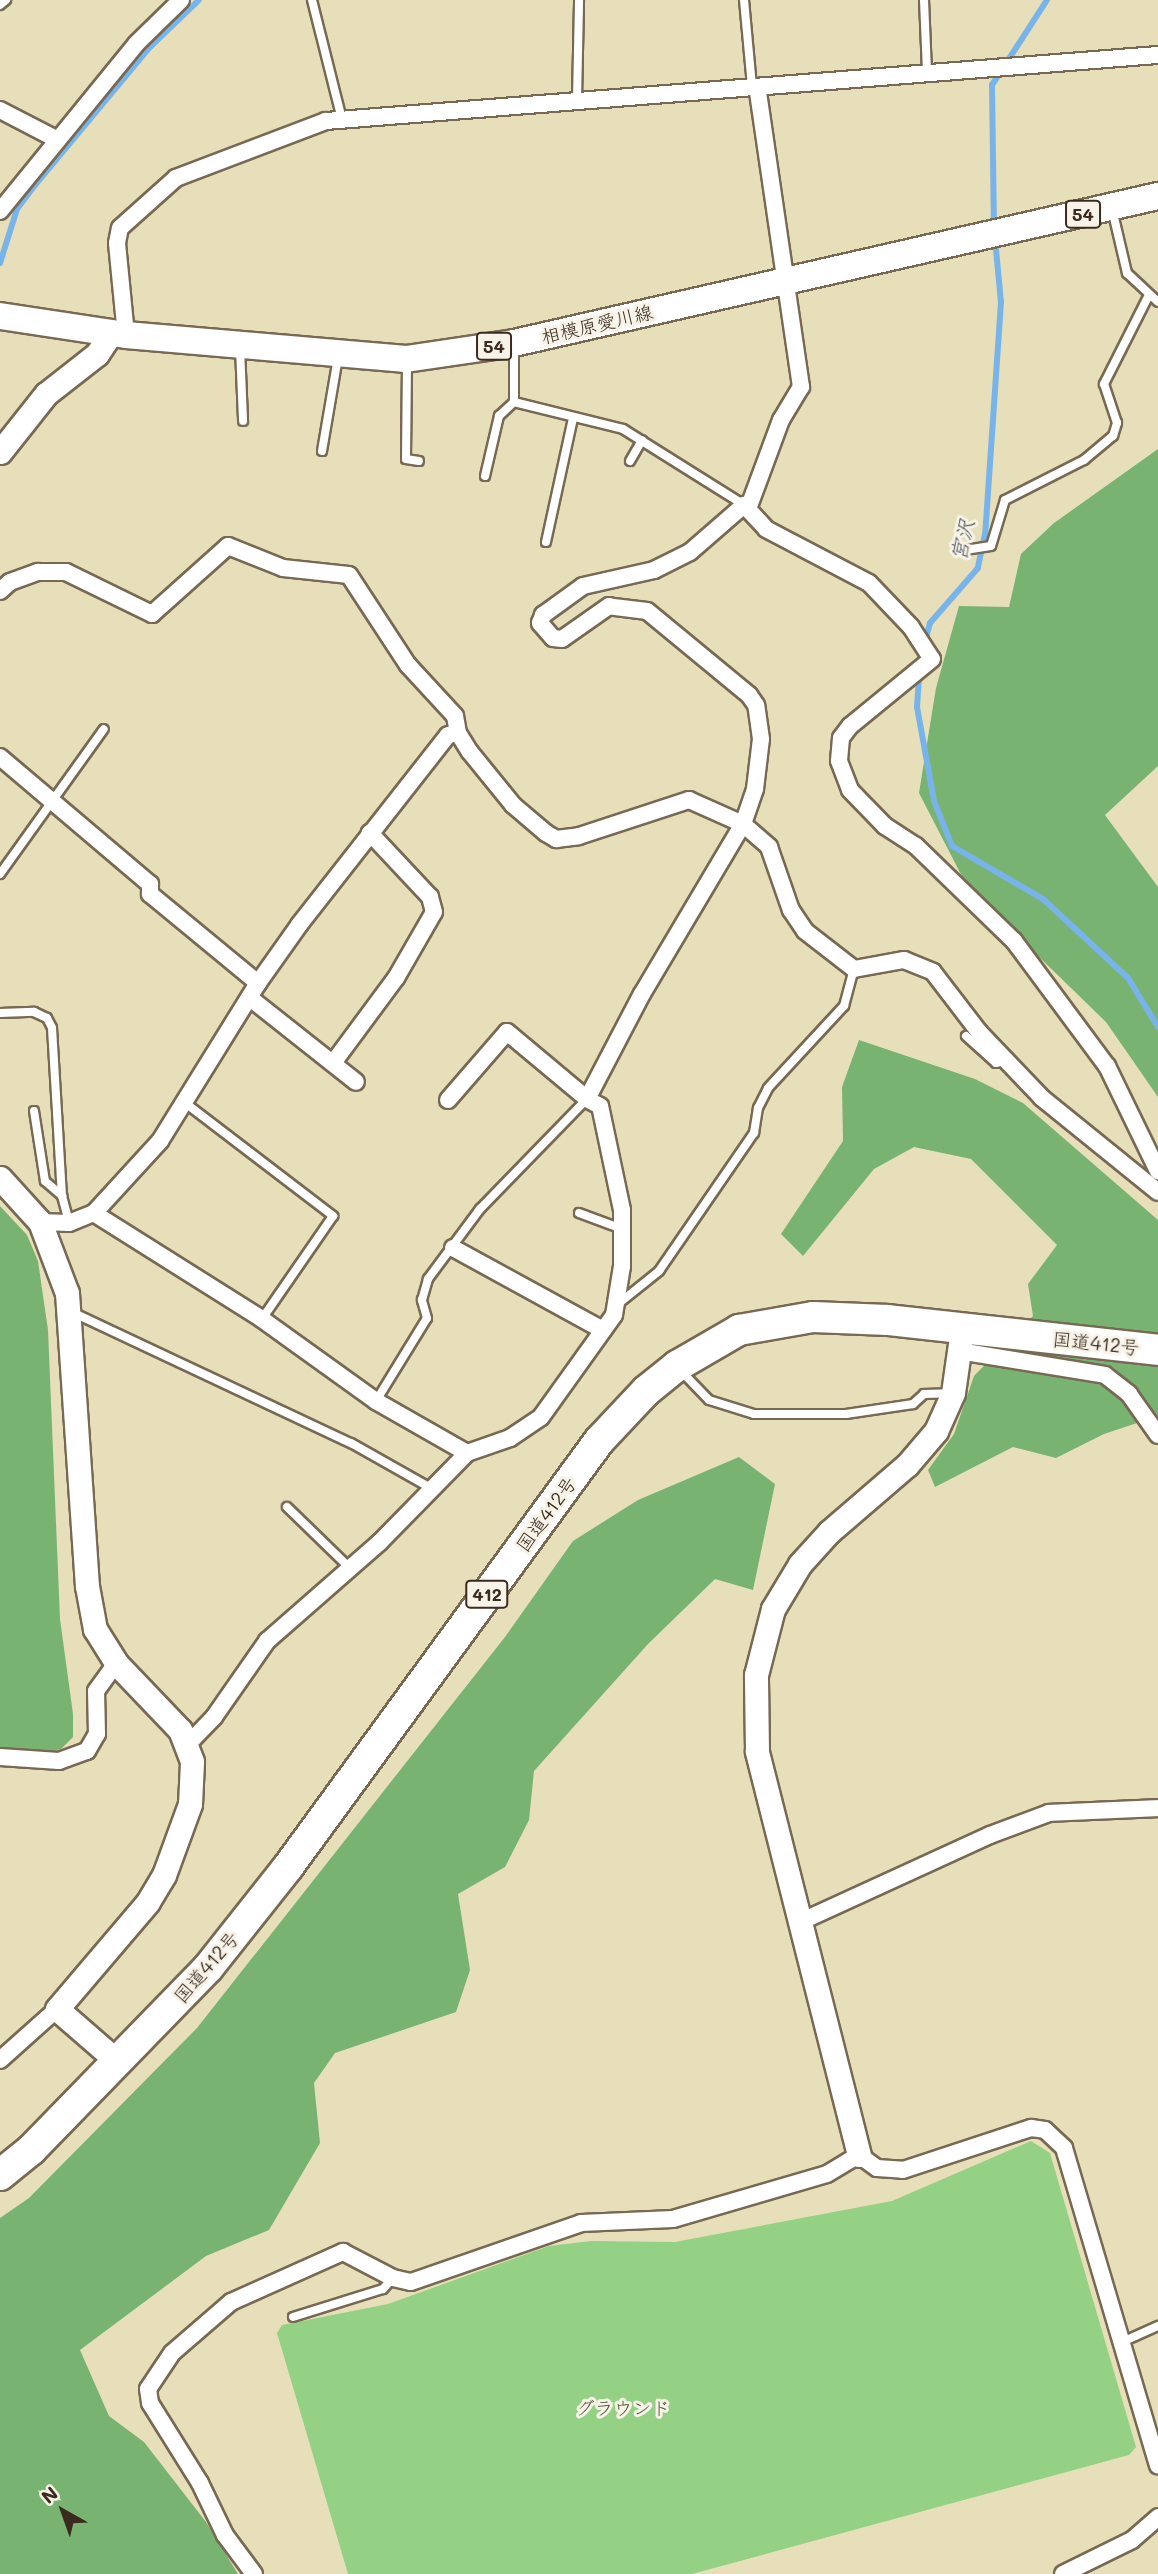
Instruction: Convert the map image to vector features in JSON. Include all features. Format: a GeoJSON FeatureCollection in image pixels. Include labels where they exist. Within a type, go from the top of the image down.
{"type":"FeatureCollection","features":[{"type":"Feature","properties":{"kind":"highway","name":"国道412号"},"geometry":{"type":"LineString","coordinates":[[0,2175],[118,2062],[208,1968],[288,1867],[599,1441],[646,1391],[677,1366],[710,1343],[739,1330],[813,1317],[960,1340],[1127,1346],[1158,1350]]}},
{"type":"Feature","properties":{"kind":"main road","name":"54"},"geometry":{"type":"LineString","coordinates":[[1112,207],[1158,197]]}},
{"type":"Feature","properties":{"kind":"main road","name":"相模原愛川線"},"geometry":{"type":"LineString","coordinates":[[0,316],[119,334],[406,359],[514,343],[1112,207]]}},
{"type":"Feature","properties":{"kind":"street"},"geometry":{"type":"LineString","coordinates":[[0,211],[136,44],[181,0]]}},
{"type":"Feature","properties":{"kind":"street"},"geometry":{"type":"LineString","coordinates":[[0,452],[46,394],[119,334],[117,243],[120,228],[176,178],[245,149],[342,119],[1158,55]]}},
{"type":"Feature","properties":{"kind":"street"},"geometry":{"type":"LineString","coordinates":[[586,1099],[743,824],[755,789],[761,739],[756,705],[732,678],[648,611],[608,606],[562,639],[553,638],[540,623],[543,615],[583,586],[654,570],[690,552],[746,507],[781,420],[801,387],[755,87]]}},
{"type":"Feature","properties":{"kind":"street"},"geometry":{"type":"LineString","coordinates":[[0,110],[58,139]]}},
{"type":"Feature","properties":{"kind":"street"},"geometry":{"type":"LineString","coordinates":[[746,507],[766,529],[869,583],[911,627],[932,659],[850,726],[839,749],[843,775],[863,806],[916,846],[1014,941],[1070,1011],[1107,1066],[1158,1171]]}},
{"type":"Feature","properties":{"kind":"street"},"geometry":{"type":"LineString","coordinates":[[0,591],[9,582],[38,572],[66,572],[152,614],[228,547],[283,568],[349,575],[408,666],[455,716],[458,733],[513,805],[556,839],[579,836],[689,800],[743,824],[769,847],[786,898],[805,931],[854,969],[904,960],[921,964],[933,972],[1006,1061],[1042,1098],[1158,1192]]}},
{"type":"Feature","properties":{"kind":"street"},"geometry":{"type":"LineString","coordinates":[[40,1222],[69,1223],[94,1213],[160,1141],[258,983],[370,833],[448,735],[458,733]]}},
{"type":"Feature","properties":{"kind":"street"},"geometry":{"type":"LineString","coordinates":[[0,757],[150,884],[150,894],[258,983]]}},
{"type":"Feature","properties":{"kind":"street"},"geometry":{"type":"LineString","coordinates":[[333,1063],[396,978],[434,912],[430,897],[370,833]]}},
{"type":"Feature","properties":{"kind":"street"},"geometry":{"type":"LineString","coordinates":[[250,998],[356,1082]]}},
{"type":"Feature","properties":{"kind":"street"},"geometry":{"type":"LineString","coordinates":[[187,1745],[214,1717],[267,1641],[308,1601],[350,1569],[467,1453],[510,1438],[541,1417],[603,1330],[618,1304],[622,1210],[600,1106],[586,1099],[507,1032],[448,1100]]}},
{"type":"Feature","properties":{"kind":"street"},"geometry":{"type":"LineString","coordinates":[[0,1178],[40,1222],[62,1271],[69,1310],[90,1615],[100,1642],[116,1663],[163,1709],[187,1745],[193,1774],[190,1804],[164,1875],[148,1902],[57,2009],[4,2051]]}},
{"type":"Feature","properties":{"kind":"street"},"geometry":{"type":"LineString","coordinates":[[94,1213],[262,1319],[376,1401],[467,1453]]}},
{"type":"Feature","properties":{"kind":"street"},"geometry":{"type":"LineString","coordinates":[[453,1248],[603,1330]]}},
{"type":"Feature","properties":{"kind":"street"},"geometry":{"type":"LineString","coordinates":[[1158,1435],[1129,1394],[1105,1375],[960,1340],[953,1393],[923,1448],[800,1564],[773,1609],[762,1642],[753,1727],[859,2155],[877,2168],[903,2170],[1031,2128],[1053,2135],[1069,2162],[1158,2465]]}},
{"type":"Feature","properties":{"kind":"street"},"geometry":{"type":"LineString","coordinates":[[0,1758],[60,1761],[87,1751],[97,1734],[100,1681],[116,1663]]}},
{"type":"Feature","properties":{"kind":"street"},"geometry":{"type":"LineString","coordinates":[[800,1922],[1039,1816],[1158,1808]]}},
{"type":"Feature","properties":{"kind":"street"},"geometry":{"type":"LineString","coordinates":[[57,2009],[118,2062]]}},
{"type":"Feature","properties":{"kind":"street"},"geometry":{"type":"LineString","coordinates":[[254,2574],[225,2535],[190,2465],[150,2403],[149,2389],[172,2353],[231,2302],[344,2252],[393,2278],[411,2282],[581,2222],[673,2219],[828,2174],[859,2155]]}},
{"type":"Feature","properties":{"kind":"street"},"geometry":{"type":"LineString","coordinates":[[1063,2574],[1132,2540],[1158,2518]]}},
{"type":"Feature","properties":{"kind":"lane"},"geometry":{"type":"LineString","coordinates":[[0,5],[6,0]]}},
{"type":"Feature","properties":{"kind":"lane"},"geometry":{"type":"LineString","coordinates":[[312,0],[342,119]]}},
{"type":"Feature","properties":{"kind":"lane"},"geometry":{"type":"LineString","coordinates":[[577,99],[579,0]]}},
{"type":"Feature","properties":{"kind":"lane"},"geometry":{"type":"LineString","coordinates":[[744,0],[755,87]]}},
{"type":"Feature","properties":{"kind":"lane"},"geometry":{"type":"LineString","coordinates":[[924,0],[927,72]]}},
{"type":"Feature","properties":{"kind":"lane"},"geometry":{"type":"LineString","coordinates":[[1112,207],[1127,273],[1158,302]]}},
{"type":"Feature","properties":{"kind":"lane"},"geometry":{"type":"LineString","coordinates":[[965,550],[991,546],[1005,500],[1084,460],[1113,436],[1117,423],[1104,384],[1149,295]]}},
{"type":"Feature","properties":{"kind":"lane"},"geometry":{"type":"LineString","coordinates":[[485,476],[499,416],[514,402],[514,343]]}},
{"type":"Feature","properties":{"kind":"lane"},"geometry":{"type":"LineString","coordinates":[[240,345],[243,421]]}},
{"type":"Feature","properties":{"kind":"lane"},"geometry":{"type":"LineString","coordinates":[[322,451],[339,352]]}},
{"type":"Feature","properties":{"kind":"lane"},"geometry":{"type":"LineString","coordinates":[[406,359],[406,459],[419,461]]}},
{"type":"Feature","properties":{"kind":"lane"},"geometry":{"type":"LineString","coordinates":[[514,402],[623,429],[746,507]]}},
{"type":"Feature","properties":{"kind":"lane"},"geometry":{"type":"LineString","coordinates":[[546,542],[573,418]]}},
{"type":"Feature","properties":{"kind":"lane"},"geometry":{"type":"LineString","coordinates":[[630,461],[642,440]]}},
{"type":"Feature","properties":{"kind":"lane"},"geometry":{"type":"LineString","coordinates":[[0,874],[104,729]]}},
{"type":"Feature","properties":{"kind":"lane"},"geometry":{"type":"LineString","coordinates":[[618,1304],[659,1271],[754,1133],[758,1108],[768,1088],[844,1006],[854,969]]}},
{"type":"Feature","properties":{"kind":"lane"},"geometry":{"type":"LineString","coordinates":[[0,1013],[34,1012],[47,1018],[52,1028],[62,1196],[69,1223]]}},
{"type":"Feature","properties":{"kind":"lane"},"geometry":{"type":"LineString","coordinates":[[966,1036],[996,1063],[1006,1061]]}},
{"type":"Feature","properties":{"kind":"lane"},"geometry":{"type":"LineString","coordinates":[[376,1401],[427,1318],[422,1300],[428,1279],[480,1209],[586,1099]]}},
{"type":"Feature","properties":{"kind":"lane"},"geometry":{"type":"LineString","coordinates":[[184,1102],[333,1216],[262,1319]]}},
{"type":"Feature","properties":{"kind":"lane"},"geometry":{"type":"LineString","coordinates":[[34,1111],[45,1181],[62,1196]]}},
{"type":"Feature","properties":{"kind":"lane"},"geometry":{"type":"LineString","coordinates":[[579,1213],[622,1229]]}},
{"type":"Feature","properties":{"kind":"lane"},"geometry":{"type":"LineString","coordinates":[[69,1310],[351,1443],[431,1489]]}},
{"type":"Feature","properties":{"kind":"lane"},"geometry":{"type":"LineString","coordinates":[[677,1366],[709,1399],[754,1413],[846,1414],[913,1405],[924,1394],[953,1393]]}},
{"type":"Feature","properties":{"kind":"lane"},"geometry":{"type":"LineString","coordinates":[[287,1507],[350,1569]]}},
{"type":"Feature","properties":{"kind":"lane"},"geometry":{"type":"LineString","coordinates":[[293,2318],[383,2289],[393,2278]]}},
{"type":"Feature","properties":{"kind":"lane"},"geometry":{"type":"LineString","coordinates":[[1120,2343],[1158,2326]]}},
{"type":"Feature","properties":{"kind":"green space"},"geometry":{"type":"Polygon","coordinates":[[[1158,449],[1158,766],[1105,815],[1158,887],[1158,1097],[1106,1022],[968,888],[919,793],[936,688],[959,606],[1009,607],[1021,554],[1054,523],[1158,449]]]}},
{"type":"Feature","properties":{"kind":"green space"},"geometry":{"type":"Polygon","coordinates":[[[859,1040],[975,1079],[1023,1103],[1158,1220],[1158,1416],[1104,1434],[1056,1458],[1013,1447],[935,1487],[928,1470],[954,1434],[974,1376],[1033,1316],[1028,1284],[1057,1245],[971,1159],[914,1147],[874,1169],[803,1256],[781,1234],[843,1141],[842,1087],[859,1040]]]}},
{"type":"Feature","properties":{"kind":"green space"},"geometry":{"type":"Polygon","coordinates":[[[0,1206],[27,1235],[38,1261],[48,1330],[60,1619],[73,1714],[73,1737],[61,1749],[34,1755],[0,1751],[0,1206]]]}},
{"type":"Feature","properties":{"kind":"green space"},"geometry":{"type":"Polygon","coordinates":[[[739,1457],[775,1484],[753,1590],[715,1579],[648,1644],[534,1771],[529,1820],[505,1867],[458,1894],[470,1970],[456,2012],[335,2053],[314,2083],[320,2143],[269,2230],[206,2256],[80,2350],[109,2416],[144,2442],[206,2522],[238,2574],[0,2574],[0,2218],[29,2198],[197,2028],[505,1637],[573,1541],[638,1500],[739,1457]]]}},
{"type":"Feature","properties":{"kind":"green space","name":"グラウンド"},"geometry":{"type":"Polygon","coordinates":[[[1031,2141],[1050,2153],[1136,2447],[1129,2455],[692,2574],[348,2574],[277,2333],[282,2325],[388,2304],[549,2246],[591,2241],[675,2242],[892,2201],[1031,2141]]]}},
{"type":"Feature","properties":{"kind":"waterway"},"geometry":{"type":"LineString","coordinates":[[0,263],[17,209],[35,185],[151,46],[199,0]]}},
{"type":"Feature","properties":{"kind":"waterway","name":"宮沢"},"geometry":{"type":"LineString","coordinates":[[994,229],[992,85],[1047,0]]}},
{"type":"Feature","properties":{"kind":"waterway","name":"宮沢"},"geometry":{"type":"LineString","coordinates":[[995,239],[1001,302],[985,534],[978,568],[930,623],[920,661],[917,707],[934,801],[952,846],[1043,899],[1128,978],[1158,1027]]}}]}
